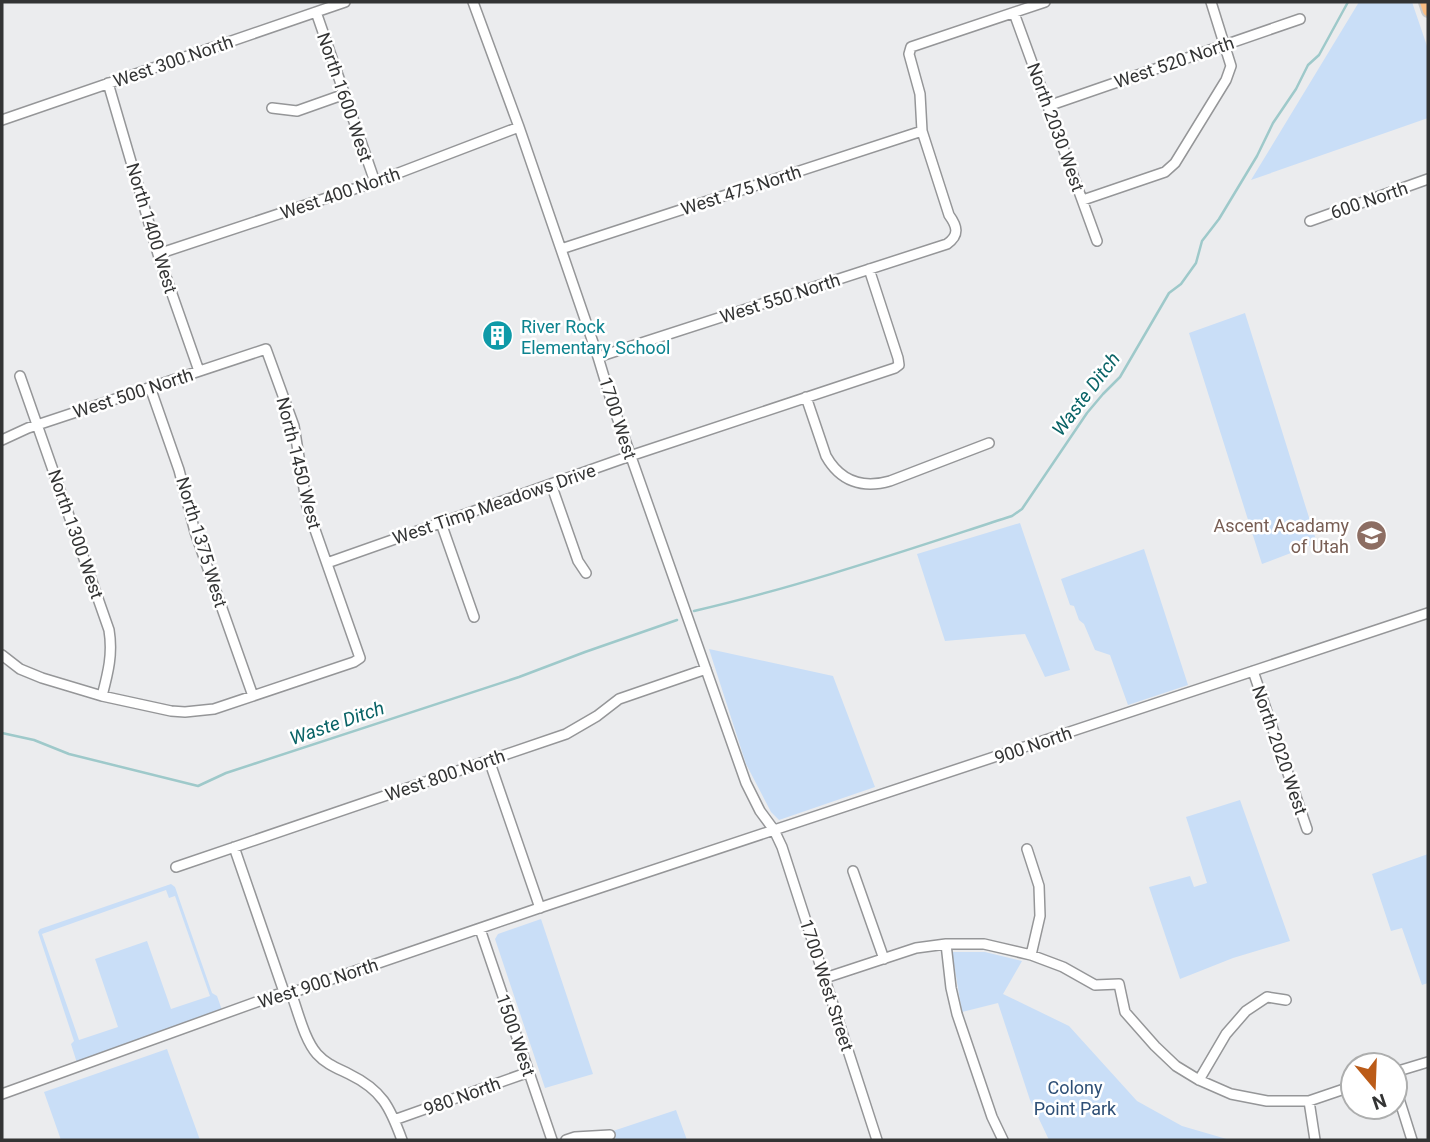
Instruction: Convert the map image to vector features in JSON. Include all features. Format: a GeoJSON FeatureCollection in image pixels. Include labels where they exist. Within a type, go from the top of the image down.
{"type":"FeatureCollection","features":[{"type":"Feature","properties":{"kind":"main road"},"geometry":{"type":"LineString","coordinates":[[1425,2],[1428,11]]}},
{"type":"Feature","properties":{"kind":"street","name":"West 300 North"},"geometry":{"type":"LineString","coordinates":[[2,120],[345,2]]}},
{"type":"Feature","properties":{"kind":"street","name":"1700 West"},"geometry":{"type":"LineString","coordinates":[[473,2],[519,127],[611,400],[746,783],[760,811],[774,830]]}},
{"type":"Feature","properties":{"kind":"street"},"geometry":{"type":"LineString","coordinates":[[922,131],[920,94],[909,54],[911,47],[1045,2]]}},
{"type":"Feature","properties":{"kind":"street"},"geometry":{"type":"LineString","coordinates":[[1083,200],[1165,172],[1175,163],[1227,80],[1231,66],[1212,2]]}},
{"type":"Feature","properties":{"kind":"street","name":"North 1600 West"},"geometry":{"type":"LineString","coordinates":[[316,12],[374,182]]}},
{"type":"Feature","properties":{"kind":"street","name":"North 2030 West"},"geometry":{"type":"LineString","coordinates":[[1014,13],[1097,241]]}},
{"type":"Feature","properties":{"kind":"street","name":"West 520 North"},"geometry":{"type":"LineString","coordinates":[[1048,106],[1300,19]]}},
{"type":"Feature","properties":{"kind":"street","name":"North 1400 West"},"geometry":{"type":"LineString","coordinates":[[108,83],[159,254],[199,371]]}},
{"type":"Feature","properties":{"kind":"street"},"geometry":{"type":"LineString","coordinates":[[272,108],[297,111],[345,94]]}},
{"type":"Feature","properties":{"kind":"street","name":"West 400 North"},"geometry":{"type":"LineString","coordinates":[[159,254],[374,182],[519,127]]}},
{"type":"Feature","properties":{"kind":"street","name":"West 550 North"},"geometry":{"type":"LineString","coordinates":[[598,357],[947,244],[957,232],[922,131]]}},
{"type":"Feature","properties":{"kind":"street","name":"West 475 North"},"geometry":{"type":"LineString","coordinates":[[561,249],[922,131]]}},
{"type":"Feature","properties":{"kind":"street","name":"600 North"},"geometry":{"type":"LineString","coordinates":[[1310,220],[1428,179]]}},
{"type":"Feature","properties":{"kind":"street","name":"West Timp Meadows Drive"},"geometry":{"type":"LineString","coordinates":[[327,563],[631,456],[895,368],[899,365],[898,358],[869,269]]}},
{"type":"Feature","properties":{"kind":"street","name":"West 500 North"},"geometry":{"type":"LineString","coordinates":[[2,440],[38,425],[265,349]]}},
{"type":"Feature","properties":{"kind":"street","name":"North 1450 West"},"geometry":{"type":"LineString","coordinates":[[253,696],[360,658],[307,507],[294,426],[265,349]]}},
{"type":"Feature","properties":{"kind":"street","name":"North 1300 West"},"geometry":{"type":"LineString","coordinates":[[20,376],[109,630],[110,663],[102,696]]}},
{"type":"Feature","properties":{"kind":"street","name":"North 1375 West"},"geometry":{"type":"LineString","coordinates":[[150,387],[182,479],[198,541],[253,696]]}},
{"type":"Feature","properties":{"kind":"street"},"geometry":{"type":"LineString","coordinates":[[806,397],[826,456],[836,470],[852,481],[869,485],[890,481],[989,443]]}},
{"type":"Feature","properties":{"kind":"street"},"geometry":{"type":"LineString","coordinates":[[551,484],[578,561],[586,573]]}},
{"type":"Feature","properties":{"kind":"street"},"geometry":{"type":"LineString","coordinates":[[441,523],[474,617]]}},
{"type":"Feature","properties":{"kind":"street","name":"900 North"},"geometry":{"type":"LineString","coordinates":[[637,876],[1428,613]]}},
{"type":"Feature","properties":{"kind":"street"},"geometry":{"type":"LineString","coordinates":[[2,655],[10,663],[30,674],[102,696],[171,711],[214,709],[253,696]]}},
{"type":"Feature","properties":{"kind":"street","name":"West 800 North"},"geometry":{"type":"LineString","coordinates":[[176,867],[566,734],[619,699],[706,669]]}},
{"type":"Feature","properties":{"kind":"street","name":"North 2020 West"},"geometry":{"type":"LineString","coordinates":[[1253,671],[1307,829]]}},
{"type":"Feature","properties":{"kind":"street"},"geometry":{"type":"LineString","coordinates":[[489,760],[540,908]]}},
{"type":"Feature","properties":{"kind":"street","name":"1700 West Street"},"geometry":{"type":"LineString","coordinates":[[774,830],[782,847],[877,1140]]}},
{"type":"Feature","properties":{"kind":"street"},"geometry":{"type":"LineString","coordinates":[[234,847],[309,1044],[324,1061],[372,1087],[386,1102],[402,1140]]}},
{"type":"Feature","properties":{"kind":"street"},"geometry":{"type":"LineString","coordinates":[[1027,849],[1039,886],[1040,916],[1031,955]]}},
{"type":"Feature","properties":{"kind":"street"},"geometry":{"type":"LineString","coordinates":[[853,871],[884,958]]}},
{"type":"Feature","properties":{"kind":"street","name":"West 900 North"},"geometry":{"type":"LineString","coordinates":[[2,1094],[288,993],[637,876]]}},
{"type":"Feature","properties":{"kind":"street","name":"1500 West"},"geometry":{"type":"LineString","coordinates":[[480,929],[552,1140]]}},
{"type":"Feature","properties":{"kind":"street"},"geometry":{"type":"LineString","coordinates":[[825,978],[916,948],[946,944],[985,944],[1031,955],[1063,967],[1096,985],[1119,984],[1125,1012],[1155,1046],[1176,1066],[1231,1094],[1267,1101],[1309,1101],[1339,1091]]}},
{"type":"Feature","properties":{"kind":"street"},"geometry":{"type":"LineString","coordinates":[[946,944],[957,1014],[992,1117],[1003,1140]]}},
{"type":"Feature","properties":{"kind":"street"},"geometry":{"type":"LineString","coordinates":[[1199,1080],[1226,1034],[1246,1011],[1267,997],[1286,1000]]}},
{"type":"Feature","properties":{"kind":"street"},"geometry":{"type":"LineString","coordinates":[[1409,1068],[1428,1062]]}},
{"type":"Feature","properties":{"kind":"street","name":"980 North"},"geometry":{"type":"LineString","coordinates":[[394,1120],[529,1072]]}},
{"type":"Feature","properties":{"kind":"street"},"geometry":{"type":"LineString","coordinates":[[1309,1101],[1315,1140]]}},
{"type":"Feature","properties":{"kind":"street"},"geometry":{"type":"LineString","coordinates":[[1406,1121],[1412,1140]]}},
{"type":"Feature","properties":{"kind":"street"},"geometry":{"type":"LineString","coordinates":[[566,1140],[610,1135]]}},
{"type":"Feature","properties":{"kind":"green space"},"geometry":{"type":"Polygon","coordinates":[[[1359,2],[1412,2],[1428,49],[1428,118],[1251,180],[1359,2]]]}},
{"type":"Feature","properties":{"kind":"green space"},"geometry":{"type":"Polygon","coordinates":[[[1245,313],[1317,543],[1262,564],[1189,333],[1245,313]]]}},
{"type":"Feature","properties":{"kind":"green space"},"geometry":{"type":"Polygon","coordinates":[[[1020,523],[1070,670],[1045,677],[1025,634],[945,641],[917,554],[1020,523]]]}},
{"type":"Feature","properties":{"kind":"green space"},"geometry":{"type":"Polygon","coordinates":[[[1144,549],[1188,685],[1128,705],[1110,655],[1095,650],[1074,606],[1070,605],[1061,579],[1144,549]]]}},
{"type":"Feature","properties":{"kind":"green space"},"geometry":{"type":"Polygon","coordinates":[[[709,649],[833,676],[875,787],[779,820],[771,812],[746,764],[709,649]]]}},
{"type":"Feature","properties":{"kind":"green space"},"geometry":{"type":"Polygon","coordinates":[[[1240,800],[1290,941],[1233,958],[1180,979],[1149,887],[1190,876],[1194,887],[1207,883],[1186,817],[1240,800]]]}},
{"type":"Feature","properties":{"kind":"green space"},"geometry":{"type":"Polygon","coordinates":[[[1428,854],[1428,983],[1422,985],[1402,928],[1391,931],[1372,874],[1428,854]]]}},
{"type":"Feature","properties":{"kind":"green space"},"geometry":{"type":"Polygon","coordinates":[[[171,884],[175,887],[212,993],[217,996],[222,1010],[77,1063],[71,1044],[74,1041],[38,932],[40,929],[171,884]],[[166,890],[42,934],[79,1040],[118,1027],[95,959],[147,941],[171,1009],[210,996],[175,896],[169,898],[166,890]]]}},
{"type":"Feature","properties":{"kind":"green space"},"geometry":{"type":"Polygon","coordinates":[[[541,919],[593,1074],[545,1088],[495,939],[498,934],[541,919]]]}},
{"type":"Feature","properties":{"kind":"green space","name":"Colony Point Park"},"geometry":{"type":"Polygon","coordinates":[[[952,952],[985,952],[1022,961],[1003,994],[1069,1026],[1137,1101],[1182,1126],[1230,1140],[1049,1140],[1030,1100],[998,1003],[962,1012],[952,952]]]}},
{"type":"Feature","properties":{"kind":"green space"},"geometry":{"type":"Polygon","coordinates":[[[167,1049],[200,1140],[61,1140],[44,1092],[167,1049]]]}},
{"type":"Feature","properties":{"kind":"green space"},"geometry":{"type":"Polygon","coordinates":[[[676,1110],[687,1140],[616,1140],[613,1131],[676,1110]]]}},
{"type":"Feature","properties":{"kind":"waterway","name":"Waste Ditch"},"geometry":{"type":"LineString","coordinates":[[694,611],[854,567],[1012,516],[1022,509],[1087,413],[1120,377],[1169,293],[1181,284],[1196,263],[1202,241],[1219,219],[1257,156],[1273,123],[1296,89],[1308,65],[1319,55],[1348,2]]}},
{"type":"Feature","properties":{"kind":"waterway","name":"Waste Ditch"},"geometry":{"type":"LineString","coordinates":[[2,733],[34,740],[69,754],[198,786],[226,773],[519,677],[677,620]]}},
{"type":"Feature","properties":{"kind":"place","name":"River Rock Elementary School"},"geometry":{"type":"Point","coordinates":[498,336]}},
{"type":"Feature","properties":{"kind":"place","name":"Ascent Acadamy of Utah"},"geometry":{"type":"Point","coordinates":[1372,535]}}]}
